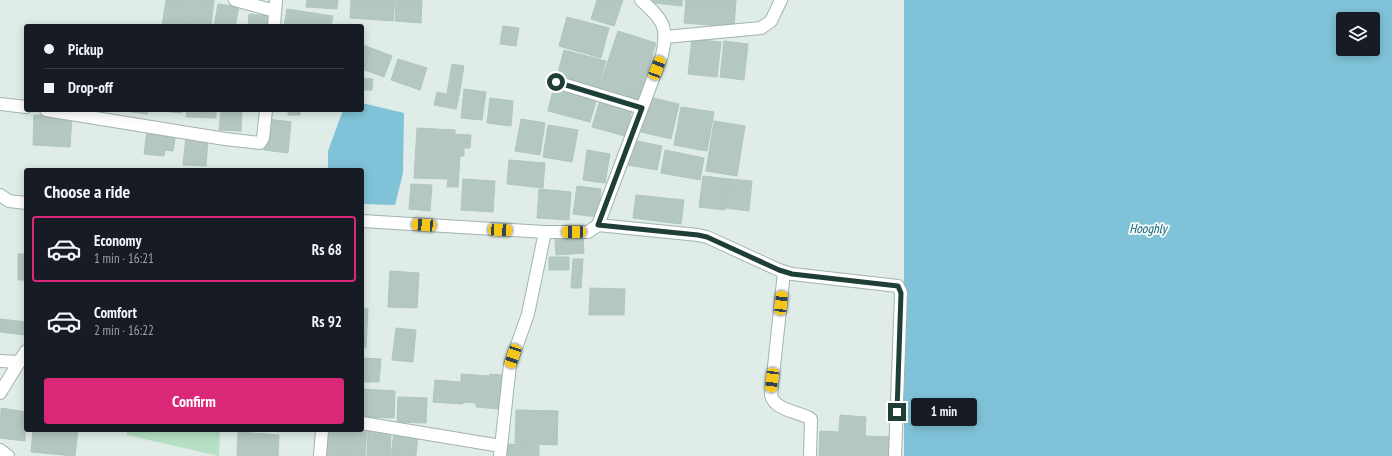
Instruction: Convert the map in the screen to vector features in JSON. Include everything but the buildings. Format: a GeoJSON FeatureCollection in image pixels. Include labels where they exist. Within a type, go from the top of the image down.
{"type":"FeatureCollection","features":[{"type":"Feature","properties":{"kind":"street"},"geometry":{"type":"LineString","coordinates":[[235,0],[275,5],[274,24]]}},
{"type":"Feature","properties":{"kind":"street"},"geometry":{"type":"LineString","coordinates":[[364,221],[545,232],[588,232],[598,225],[662,55],[665,37],[664,25],[656,14],[641,0]]}},
{"type":"Feature","properties":{"kind":"street"},"geometry":{"type":"LineString","coordinates":[[665,37],[761,28],[771,21],[781,0]]}},
{"type":"Feature","properties":{"kind":"street"},"geometry":{"type":"LineString","coordinates":[[556,82],[642,108]]}},
{"type":"Feature","properties":{"kind":"street"},"geometry":{"type":"LineString","coordinates":[[0,104],[24,107]]}},
{"type":"Feature","properties":{"kind":"street"},"geometry":{"type":"LineString","coordinates":[[58,112],[229,140],[260,143],[263,138],[266,112]]}},
{"type":"Feature","properties":{"kind":"street"},"geometry":{"type":"LineString","coordinates":[[0,195],[9,201],[24,203]]}},
{"type":"Feature","properties":{"kind":"street"},"geometry":{"type":"LineString","coordinates":[[598,225],[707,237],[784,272],[894,284],[900,288],[895,456]]}},
{"type":"Feature","properties":{"kind":"street"},"geometry":{"type":"LineString","coordinates":[[364,423],[500,451],[510,365],[528,314],[545,232]]}},
{"type":"Feature","properties":{"kind":"street"},"geometry":{"type":"LineString","coordinates":[[784,272],[770,395],[772,400],[778,406],[811,419],[810,456]]}},
{"type":"Feature","properties":{"kind":"street"},"geometry":{"type":"LineString","coordinates":[[0,394],[24,354]]}},
{"type":"Feature","properties":{"kind":"street"},"geometry":{"type":"LineString","coordinates":[[0,361],[19,362]]}},
{"type":"Feature","properties":{"kind":"street"},"geometry":{"type":"LineString","coordinates":[[320,456],[322,432]]}},
{"type":"Feature","properties":{"kind":"street"},"geometry":{"type":"LineString","coordinates":[[0,450],[8,456]]}},
{"type":"Feature","properties":{"kind":"green space"},"geometry":{"type":"Polygon","coordinates":[[[127,432],[220,432],[219,456],[127,435],[127,432]]]}},
{"type":"Feature","properties":{"kind":"water","name":"Hooghly"},"geometry":{"type":"Polygon","coordinates":[[[904,0],[1392,0],[1392,456],[904,456],[904,0]]]}},
{"type":"Feature","properties":{"kind":"water"},"geometry":{"type":"Polygon","coordinates":[[[364,103],[404,113],[403,173],[395,205],[364,204],[364,168],[328,168],[328,151],[342,112],[364,112],[364,103]]]}},
{"type":"Feature","properties":{"kind":"route"},"geometry":{"type":"LineString","coordinates":[[556,82],[642,108],[598,225],[698,235],[707,237],[784,272],[894,284],[898,286],[901,293],[897,412]]}}]}
